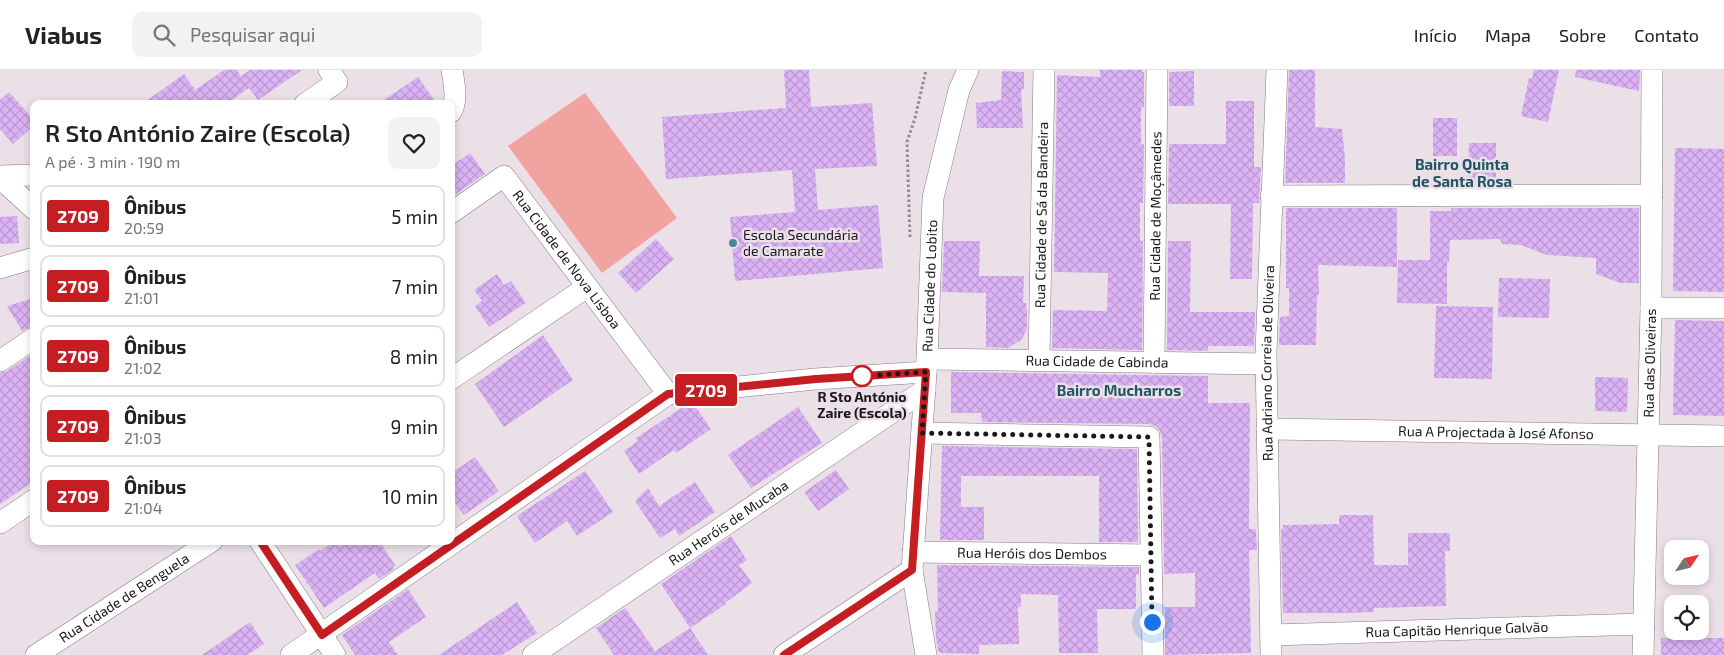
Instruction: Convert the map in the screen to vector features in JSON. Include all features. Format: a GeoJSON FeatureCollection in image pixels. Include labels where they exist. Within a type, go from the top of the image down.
{"type":"FeatureCollection","features":[{"type":"Feature","properties":{"kind":"street"},"geometry":{"type":"LineString","coordinates":[[311,100],[337,82],[329,70]]}},
{"type":"Feature","properties":{"kind":"street"},"geometry":{"type":"LineString","coordinates":[[452,70],[454,100]]}},
{"type":"Feature","properties":{"kind":"street","name":"Rua Cidade do Lobito"},"geometry":{"type":"LineString","coordinates":[[926,655],[912,561],[926,373],[933,198],[959,90],[968,70]]}},
{"type":"Feature","properties":{"kind":"street","name":"Rua Cidade de Sá da Bandeira"},"geometry":{"type":"LineString","coordinates":[[1040,360],[1044,70]]}},
{"type":"Feature","properties":{"kind":"street","name":"Rua Cidade de Moçâmedes"},"geometry":{"type":"LineString","coordinates":[[1154,362],[1157,70]]}},
{"type":"Feature","properties":{"kind":"street","name":"Rua Adriano Correia de Oliveira"},"geometry":{"type":"LineString","coordinates":[[1271,645],[1266,364],[1277,70]]}},
{"type":"Feature","properties":{"kind":"street","name":"Rua das Oliveiras"},"geometry":{"type":"LineString","coordinates":[[1643,655],[1651,308],[1652,70]]}},
{"type":"Feature","properties":{"kind":"street"},"geometry":{"type":"LineString","coordinates":[[0,177],[30,175]]}},
{"type":"Feature","properties":{"kind":"street","name":"Rua Cidade de Nova Lisboa"},"geometry":{"type":"LineString","coordinates":[[455,210],[504,176],[668,394]]}},
{"type":"Feature","properties":{"kind":"street"},"geometry":{"type":"LineString","coordinates":[[0,177],[30,205]]}},
{"type":"Feature","properties":{"kind":"street"},"geometry":{"type":"LineString","coordinates":[[1271,196],[1652,195]]}},
{"type":"Feature","properties":{"kind":"street"},"geometry":{"type":"LineString","coordinates":[[0,268],[30,259]]}},
{"type":"Feature","properties":{"kind":"street"},"geometry":{"type":"LineString","coordinates":[[455,376],[587,287]]}},
{"type":"Feature","properties":{"kind":"street"},"geometry":{"type":"LineString","coordinates":[[1651,308],[1724,308]]}},
{"type":"Feature","properties":{"kind":"street"},"geometry":{"type":"LineString","coordinates":[[0,361],[30,341]]}},
{"type":"Feature","properties":{"kind":"street","name":"Rua Cidade de Cabinda"},"geometry":{"type":"LineString","coordinates":[[668,394],[816,379],[926,373],[1040,360],[1266,364]]}},
{"type":"Feature","properties":{"kind":"street","name":"Rua Heróis de Mucaba"},"geometry":{"type":"LineString","coordinates":[[533,655],[926,373]]}},
{"type":"Feature","properties":{"kind":"street"},"geometry":{"type":"LineString","coordinates":[[455,542],[668,394]]}},
{"type":"Feature","properties":{"kind":"street","name":"Rua A Projectada à José Afonso"},"geometry":{"type":"LineString","coordinates":[[1267,429],[1724,436]]}},
{"type":"Feature","properties":{"kind":"street"},"geometry":{"type":"LineString","coordinates":[[922,433],[1149,437],[1153,655]]}},
{"type":"Feature","properties":{"kind":"street"},"geometry":{"type":"LineString","coordinates":[[0,523],[30,503]]}},
{"type":"Feature","properties":{"kind":"street","name":"Rua Cidade de Benguela"},"geometry":{"type":"LineString","coordinates":[[36,655],[206,545]]}},
{"type":"Feature","properties":{"kind":"street"},"geometry":{"type":"LineString","coordinates":[[263,545],[335,655]]}},
{"type":"Feature","properties":{"kind":"street"},"geometry":{"type":"LineString","coordinates":[[291,655],[451,545]]}},
{"type":"Feature","properties":{"kind":"street","name":"Rua Heróis dos Dembos"},"geometry":{"type":"LineString","coordinates":[[912,561],[1151,555]]}},
{"type":"Feature","properties":{"kind":"street"},"geometry":{"type":"LineString","coordinates":[[784,655],[912,561]]}},
{"type":"Feature","properties":{"kind":"street","name":"Rua Capitão Henrique Galvão"},"geometry":{"type":"LineString","coordinates":[[1271,645],[1644,624]]}},
{"type":"Feature","properties":{"kind":"shaded area"},"geometry":{"type":"Polygon","coordinates":[[[585,93],[677,218],[602,273],[508,146],[585,93]]]}},
{"type":"Feature","properties":{"kind":"building"},"geometry":{"type":"Polygon","coordinates":[[[224,70],[237,70],[241,76],[250,70],[302,70],[258,100],[249,88],[232,100],[148,100],[184,74],[195,90],[224,70]]]}},
{"type":"Feature","properties":{"kind":"building"},"geometry":{"type":"Polygon","coordinates":[[[784,70],[809,70],[811,107],[872,103],[877,166],[815,169],[818,210],[878,205],[883,268],[735,281],[730,217],[795,212],[792,170],[666,179],[662,117],[786,108],[784,70]]]}},
{"type":"Feature","properties":{"kind":"building"},"geometry":{"type":"Polygon","coordinates":[[[1100,70],[1142,70],[1144,72],[1144,107],[1142,107],[1141,111],[1141,144],[1144,144],[1143,203],[1140,203],[1140,241],[1143,241],[1142,350],[1052,348],[1053,310],[1107,311],[1108,273],[1054,272],[1057,75],[1100,77],[1100,70]]]}},
{"type":"Feature","properties":{"kind":"building"},"geometry":{"type":"Polygon","coordinates":[[[1289,70],[1315,70],[1315,127],[1342,129],[1345,183],[1285,183],[1289,70]]]}},
{"type":"Feature","properties":{"kind":"building"},"geometry":{"type":"Polygon","coordinates":[[[1534,70],[1559,70],[1548,122],[1521,116],[1529,78],[1532,79],[1534,70]]]}},
{"type":"Feature","properties":{"kind":"building"},"geometry":{"type":"Polygon","coordinates":[[[1576,70],[1640,70],[1639,91],[1575,77],[1576,70]]]}},
{"type":"Feature","properties":{"kind":"building"},"geometry":{"type":"Polygon","coordinates":[[[1002,71],[1024,72],[1024,89],[1021,89],[1023,128],[977,128],[976,103],[1001,100],[1002,71]]]}},
{"type":"Feature","properties":{"kind":"building"},"geometry":{"type":"Polygon","coordinates":[[[1194,71],[1194,106],[1169,106],[1169,72],[1194,71]]]}},
{"type":"Feature","properties":{"kind":"building"},"geometry":{"type":"Polygon","coordinates":[[[418,77],[434,100],[384,100],[418,77]]]}},
{"type":"Feature","properties":{"kind":"building"},"geometry":{"type":"Polygon","coordinates":[[[9,92],[30,116],[30,129],[13,144],[0,129],[0,100],[9,92]]]}},
{"type":"Feature","properties":{"kind":"building"},"geometry":{"type":"Polygon","coordinates":[[[1226,101],[1254,101],[1254,167],[1261,167],[1259,203],[1253,203],[1252,279],[1230,279],[1231,204],[1168,204],[1169,144],[1226,144],[1226,101]]]}},
{"type":"Feature","properties":{"kind":"building"},"geometry":{"type":"Polygon","coordinates":[[[1433,118],[1457,118],[1457,156],[1433,156],[1433,118]]]}},
{"type":"Feature","properties":{"kind":"building"},"geometry":{"type":"Polygon","coordinates":[[[1469,143],[1496,143],[1496,180],[1468,180],[1469,143]]]}},
{"type":"Feature","properties":{"kind":"building"},"geometry":{"type":"Polygon","coordinates":[[[1675,148],[1724,149],[1724,292],[1673,291],[1675,148]]]}},
{"type":"Feature","properties":{"kind":"building"},"geometry":{"type":"Polygon","coordinates":[[[470,153],[485,174],[456,194],[455,163],[470,153]]]}},
{"type":"Feature","properties":{"kind":"building"},"geometry":{"type":"Polygon","coordinates":[[[1286,208],[1397,208],[1397,267],[1318,265],[1319,295],[1317,295],[1316,345],[1279,345],[1280,317],[1289,316],[1289,288],[1286,288],[1286,208]]]}},
{"type":"Feature","properties":{"kind":"building"},"geometry":{"type":"Polygon","coordinates":[[[1451,208],[1639,208],[1639,283],[1620,283],[1596,274],[1596,258],[1547,255],[1521,245],[1502,244],[1500,239],[1450,240],[1449,262],[1447,262],[1447,304],[1397,303],[1398,260],[1430,260],[1430,211],[1451,211],[1451,208]]]}},
{"type":"Feature","properties":{"kind":"building"},"geometry":{"type":"Polygon","coordinates":[[[17,216],[19,243],[0,244],[0,217],[17,216]]]}},
{"type":"Feature","properties":{"kind":"building"},"geometry":{"type":"Polygon","coordinates":[[[656,239],[674,259],[636,293],[618,273],[656,239]]]}},
{"type":"Feature","properties":{"kind":"building"},"geometry":{"type":"Polygon","coordinates":[[[944,241],[980,241],[979,276],[1024,276],[1023,303],[1026,303],[1027,309],[1027,330],[1021,340],[1008,348],[986,347],[986,293],[942,292],[944,241]]]}},
{"type":"Feature","properties":{"kind":"building"},"geometry":{"type":"Polygon","coordinates":[[[1168,241],[1191,241],[1190,312],[1255,312],[1254,346],[1208,346],[1208,351],[1167,350],[1168,241]]]}},
{"type":"Feature","properties":{"kind":"building"},"geometry":{"type":"Polygon","coordinates":[[[497,274],[504,285],[511,281],[526,303],[489,327],[475,306],[482,301],[474,290],[497,274]]]}},
{"type":"Feature","properties":{"kind":"building"},"geometry":{"type":"Polygon","coordinates":[[[1499,278],[1550,279],[1549,318],[1498,317],[1499,278]]]}},
{"type":"Feature","properties":{"kind":"building"},"geometry":{"type":"Polygon","coordinates":[[[30,299],[30,328],[22,331],[7,306],[30,299]]]}},
{"type":"Feature","properties":{"kind":"building"},"geometry":{"type":"Polygon","coordinates":[[[1436,306],[1493,307],[1492,379],[1434,378],[1436,306]]]}},
{"type":"Feature","properties":{"kind":"building"},"geometry":{"type":"Polygon","coordinates":[[[1675,320],[1724,321],[1724,416],[1673,415],[1675,320]]]}},
{"type":"Feature","properties":{"kind":"building"},"geometry":{"type":"Polygon","coordinates":[[[543,335],[573,380],[504,427],[475,384],[543,335]]]}},
{"type":"Feature","properties":{"kind":"building"},"geometry":{"type":"Polygon","coordinates":[[[30,356],[30,484],[0,504],[0,373],[7,371],[30,356]]]}},
{"type":"Feature","properties":{"kind":"building"},"geometry":{"type":"Polygon","coordinates":[[[951,372],[1208,376],[1208,403],[1250,403],[1249,529],[1256,529],[1257,550],[1249,550],[1251,653],[1165,655],[1165,607],[1195,607],[1195,573],[1164,574],[1162,437],[1156,426],[1149,424],[982,422],[981,413],[951,413],[951,372]]]}},
{"type":"Feature","properties":{"kind":"building"},"geometry":{"type":"Polygon","coordinates":[[[1595,377],[1628,378],[1627,412],[1595,411],[1595,377]]]}},
{"type":"Feature","properties":{"kind":"building"},"geometry":{"type":"Polygon","coordinates":[[[694,404],[711,429],[676,453],[674,450],[639,474],[624,451],[638,441],[636,438],[686,405],[694,404]]]}},
{"type":"Feature","properties":{"kind":"building"},"geometry":{"type":"Polygon","coordinates":[[[798,407],[822,443],[751,488],[728,455],[798,407]]]}},
{"type":"Feature","properties":{"kind":"building"},"geometry":{"type":"Polygon","coordinates":[[[942,446],[1137,449],[1138,542],[1099,542],[1099,476],[961,476],[961,507],[984,507],[984,540],[940,540],[942,446]]]}},
{"type":"Feature","properties":{"kind":"building"},"geometry":{"type":"Polygon","coordinates":[[[475,457],[499,491],[464,515],[455,503],[455,470],[475,457]]]}},
{"type":"Feature","properties":{"kind":"building"},"geometry":{"type":"Polygon","coordinates":[[[836,470],[849,489],[818,511],[804,492],[836,470]]]}},
{"type":"Feature","properties":{"kind":"building"},"geometry":{"type":"Polygon","coordinates":[[[585,471],[613,512],[577,536],[567,521],[535,543],[517,516],[585,471]]]}},
{"type":"Feature","properties":{"kind":"building"},"geometry":{"type":"Polygon","coordinates":[[[695,482],[715,512],[679,536],[675,529],[660,538],[635,501],[648,488],[659,506],[695,482]]]}},
{"type":"Feature","properties":{"kind":"building"},"geometry":{"type":"Polygon","coordinates":[[[1339,515],[1373,515],[1374,565],[1408,565],[1408,533],[1450,533],[1450,551],[1445,551],[1446,606],[1374,608],[1374,612],[1283,613],[1281,529],[1283,529],[1283,525],[1339,524],[1339,515]]]}},
{"type":"Feature","properties":{"kind":"building"},"geometry":{"type":"Polygon","coordinates":[[[731,536],[747,560],[739,565],[752,583],[726,604],[690,628],[661,584],[731,536]]]}},
{"type":"Feature","properties":{"kind":"building"},"geometry":{"type":"Polygon","coordinates":[[[329,545],[382,545],[395,565],[394,569],[379,579],[375,573],[324,608],[295,565],[319,549],[320,551],[329,545]]]}},
{"type":"Feature","properties":{"kind":"building"},"geometry":{"type":"Polygon","coordinates":[[[937,565],[1139,567],[1139,574],[1136,574],[1136,609],[1097,609],[1098,653],[1059,653],[1058,595],[1021,594],[1021,607],[1018,607],[1019,644],[979,645],[979,654],[941,653],[938,650],[936,637],[935,611],[938,612],[937,565]]]}},
{"type":"Feature","properties":{"kind":"building"},"geometry":{"type":"Polygon","coordinates":[[[408,589],[426,617],[389,642],[398,655],[355,655],[342,635],[408,589]]]}},
{"type":"Feature","properties":{"kind":"building"},"geometry":{"type":"Polygon","coordinates":[[[517,602],[537,633],[502,655],[439,655],[517,602]]]}},
{"type":"Feature","properties":{"kind":"building"},"geometry":{"type":"Polygon","coordinates":[[[625,608],[655,651],[690,628],[708,655],[614,655],[596,628],[625,608]]]}},
{"type":"Feature","properties":{"kind":"building"},"geometry":{"type":"Polygon","coordinates":[[[250,622],[264,644],[247,655],[202,655],[250,622]]]}},
{"type":"Feature","properties":{"kind":"building"},"geometry":{"type":"Polygon","coordinates":[[[1661,638],[1664,638],[1664,640],[1709,640],[1709,638],[1724,638],[1724,655],[1661,655],[1661,638]]]}},
{"type":"Feature","properties":{"kind":"bus line","name":"2709"},"geometry":{"type":"LineString","coordinates":[[455,542],[668,394],[816,379],[926,372],[912,570],[784,655]]}},
{"type":"Feature","properties":{"kind":"bus line","name":"2709"},"geometry":{"type":"LineString","coordinates":[[263,545],[322,635],[451,545]]}},
{"type":"Feature","properties":{"kind":"place","name":"Escola Secundária de Camarate"},"geometry":{"type":"Point","coordinates":[733,243]}},
{"type":"Feature","properties":{"kind":"place","name":"R Sto António Zaire (Escola)"},"geometry":{"type":"Point","coordinates":[862,376]}},
{"type":"Feature","properties":{"kind":"district","name":"Bairro Quinta de Santa Rosa"},"geometry":{"type":"Point","coordinates":[1462,174]}},
{"type":"Feature","properties":{"kind":"district","name":"Bairro Mucharros"},"geometry":{"type":"Point","coordinates":[1119,391]}},
{"type":"Feature","properties":{"kind":"route"},"geometry":{"type":"LineString","coordinates":[[862,376],[926,372],[922,433],[1149,437],[1152,622]]}}]}
